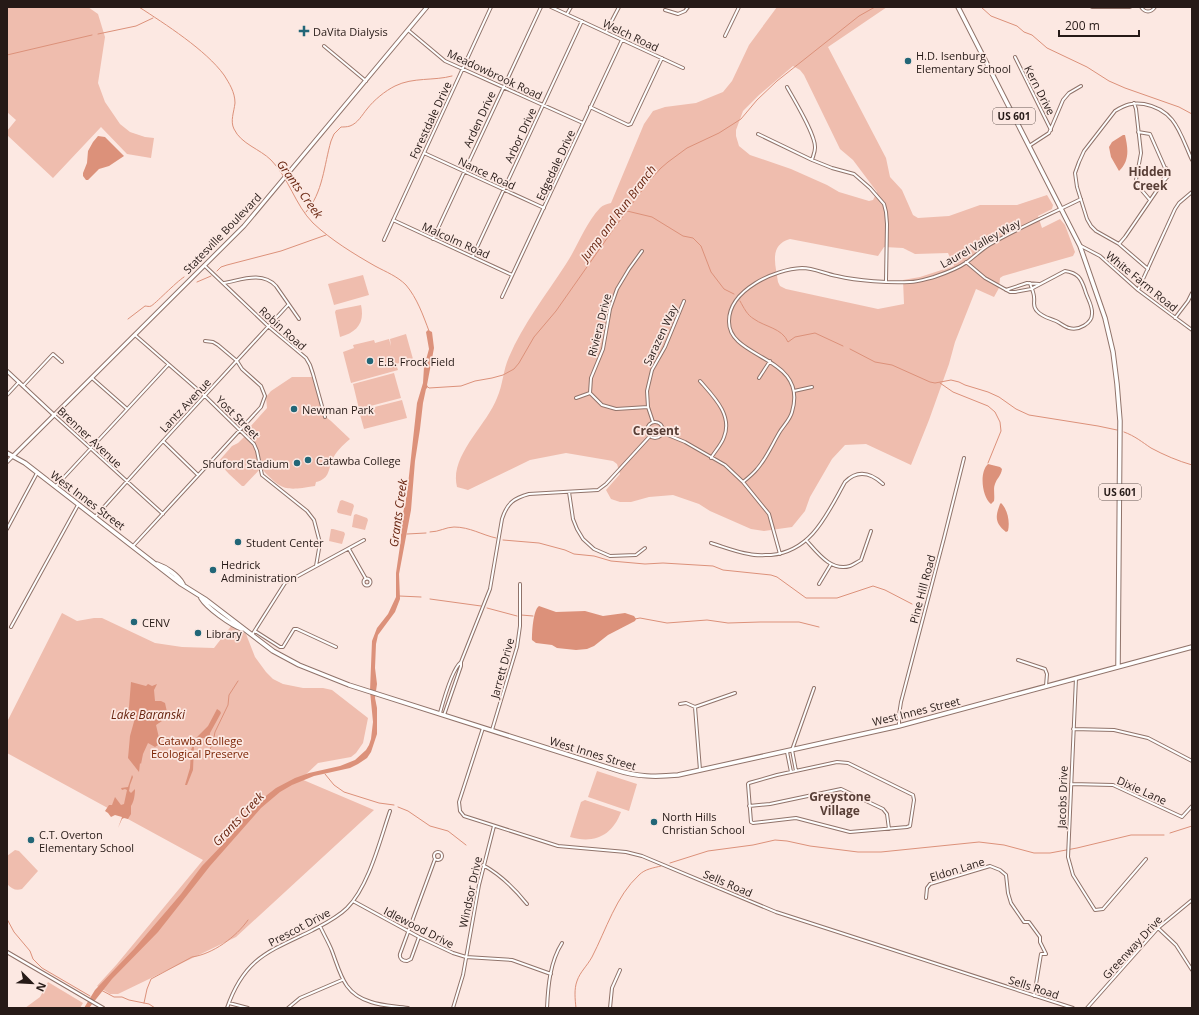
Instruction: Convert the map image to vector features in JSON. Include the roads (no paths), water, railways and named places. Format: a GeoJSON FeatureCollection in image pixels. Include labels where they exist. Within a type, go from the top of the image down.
{"type":"FeatureCollection","features":[{"type":"Feature","properties":{"kind":"main road","name":"Statesville Boulevard"},"geometry":{"type":"LineString","coordinates":[[13,456],[244,226],[427,7]]}},
{"type":"Feature","properties":{"kind":"main road","name":"US 601"},"geometry":{"type":"LineString","coordinates":[[958,7],[1080,246],[1105,318],[1113,352],[1120,421],[1118,667]]}},
{"type":"Feature","properties":{"kind":"main road","name":"West Innes Street"},"geometry":{"type":"LineString","coordinates":[[7,453],[37,473],[161,569],[201,597],[203,602],[235,627],[244,630],[273,651],[299,665],[332,679],[630,775],[659,777],[678,775],[787,752],[899,726],[1192,647]]}},
{"type":"Feature","properties":{"kind":"street","name":"Forestdale Drive"},"geometry":{"type":"LineString","coordinates":[[384,240],[491,7]]}},
{"type":"Feature","properties":{"kind":"street","name":"Arden Drive"},"geometry":{"type":"LineString","coordinates":[[433,239],[540,7]]}},
{"type":"Feature","properties":{"kind":"street","name":"Welch Road"},"geometry":{"type":"LineString","coordinates":[[551,7],[683,68]]}},
{"type":"Feature","properties":{"kind":"street"},"geometry":{"type":"LineString","coordinates":[[567,14],[571,7]]}},
{"type":"Feature","properties":{"kind":"street"},"geometry":{"type":"LineString","coordinates":[[606,32],[619,7]]}},
{"type":"Feature","properties":{"kind":"street"},"geometry":{"type":"LineString","coordinates":[[665,10],[678,14],[685,11],[688,7]]}},
{"type":"Feature","properties":{"kind":"street"},"geometry":{"type":"LineString","coordinates":[[726,36],[739,7]]}},
{"type":"Feature","properties":{"kind":"street"},"geometry":{"type":"LineString","coordinates":[[1092,7],[1130,7]]}},
{"type":"Feature","properties":{"kind":"street"},"geometry":{"type":"LineString","coordinates":[[1141,7],[1144,11],[1149,12],[1155,7]]}},
{"type":"Feature","properties":{"kind":"street","name":"Arbor Drive"},"geometry":{"type":"LineString","coordinates":[[474,256],[582,21]]}},
{"type":"Feature","properties":{"kind":"street","name":"Meadowbrook Road"},"geometry":{"type":"LineString","coordinates":[[408,30],[445,61],[502,88],[583,123]]}},
{"type":"Feature","properties":{"kind":"street","name":"Edgedale Drive"},"geometry":{"type":"LineString","coordinates":[[502,297],[622,40]]}},
{"type":"Feature","properties":{"kind":"street"},"geometry":{"type":"LineString","coordinates":[[324,46],[366,81]]}},
{"type":"Feature","properties":{"kind":"street","name":"Kern Drive"},"geometry":{"type":"LineString","coordinates":[[1015,57],[1051,130]]}},
{"type":"Feature","properties":{"kind":"street"},"geometry":{"type":"LineString","coordinates":[[590,107],[628,125],[630,124],[662,58]]}},
{"type":"Feature","properties":{"kind":"street"},"geometry":{"type":"LineString","coordinates":[[1029,146],[1049,133],[1063,100],[1069,93],[1081,86]]}},
{"type":"Feature","properties":{"kind":"street"},"geometry":{"type":"LineString","coordinates":[[787,87],[815,142],[812,160]]}},
{"type":"Feature","properties":{"kind":"street"},"geometry":{"type":"LineString","coordinates":[[1134,103],[1141,153],[1136,180],[1139,187],[1150,200]]}},
{"type":"Feature","properties":{"kind":"street"},"geometry":{"type":"LineString","coordinates":[[1148,269],[1119,244],[1091,226],[1087,219],[1075,173],[1079,162],[1084,151],[1115,111],[1121,107],[1134,103],[1160,108],[1167,113],[1173,120],[1192,160]]}},
{"type":"Feature","properties":{"kind":"street"},"geometry":{"type":"LineString","coordinates":[[1119,244],[1162,183],[1164,177],[1165,168],[1150,134],[1138,132]]}},
{"type":"Feature","properties":{"kind":"street"},"geometry":{"type":"LineString","coordinates":[[758,134],[812,160],[832,168],[854,174],[870,188],[884,204],[887,224],[886,281]]}},
{"type":"Feature","properties":{"kind":"street","name":"Nance Road"},"geometry":{"type":"LineString","coordinates":[[424,153],[544,208]]}},
{"type":"Feature","properties":{"kind":"street"},"geometry":{"type":"LineString","coordinates":[[1138,290],[1175,209],[1179,203],[1192,192]]}},
{"type":"Feature","properties":{"kind":"street","name":"Laurel Valley Way"},"geometry":{"type":"LineString","coordinates":[[743,482],[758,469],[792,414],[794,392],[788,376],[770,361],[737,341],[729,328],[729,314],[733,304],[740,295],[751,286],[784,270],[803,268],[838,276],[913,282],[951,271],[988,246],[1082,199]]}},
{"type":"Feature","properties":{"kind":"street","name":"Malcolm Road"},"geometry":{"type":"LineString","coordinates":[[393,220],[474,256],[512,275]]}},
{"type":"Feature","properties":{"kind":"street","name":"White Farm Road"},"geometry":{"type":"LineString","coordinates":[[1080,246],[1100,256],[1138,290],[1192,330]]}},
{"type":"Feature","properties":{"kind":"street","name":"Riviera Drive"},"geometry":{"type":"LineString","coordinates":[[590,393],[591,378],[603,349],[610,309],[614,296],[629,269],[642,251]]}},
{"type":"Feature","properties":{"kind":"street"},"geometry":{"type":"LineString","coordinates":[[966,262],[985,278],[1006,290],[1015,292],[1031,289],[1065,271],[1076,274],[1083,282],[1091,305],[1093,313],[1090,320],[1084,326],[1076,329],[1070,328],[1042,316],[1036,311],[1033,304],[1034,297],[1031,289],[1030,283]]}},
{"type":"Feature","properties":{"kind":"street","name":"Robin Road"},"geometry":{"type":"LineString","coordinates":[[205,266],[269,327],[306,358],[310,365],[325,417]]}},
{"type":"Feature","properties":{"kind":"street"},"geometry":{"type":"LineString","coordinates":[[224,283],[252,277],[266,278],[276,286],[298,319]]}},
{"type":"Feature","properties":{"kind":"street"},"geometry":{"type":"LineString","coordinates":[[1006,290],[1018,285],[1030,283],[1039,284]]}},
{"type":"Feature","properties":{"kind":"street"},"geometry":{"type":"LineString","coordinates":[[1175,318],[1192,293]]}},
{"type":"Feature","properties":{"kind":"street","name":"Sarazen Way"},"geometry":{"type":"LineString","coordinates":[[654,422],[648,407],[647,391],[652,370],[665,347],[684,301]]}},
{"type":"Feature","properties":{"kind":"street","name":"Lantz Avenue"},"geometry":{"type":"LineString","coordinates":[[95,517],[288,305]]}},
{"type":"Feature","properties":{"kind":"street","name":"Yost Street"},"geometry":{"type":"LineString","coordinates":[[135,335],[205,396],[256,446],[262,475],[307,511],[314,520],[320,542],[316,566]]}},
{"type":"Feature","properties":{"kind":"street"},"geometry":{"type":"LineString","coordinates":[[133,546],[261,407],[265,396],[261,386],[242,369],[237,361],[214,342],[205,341]]}},
{"type":"Feature","properties":{"kind":"street"},"geometry":{"type":"LineString","coordinates":[[23,386],[53,354],[62,362]]}},
{"type":"Feature","properties":{"kind":"street"},"geometry":{"type":"LineString","coordinates":[[759,378],[770,361]]}},
{"type":"Feature","properties":{"kind":"street"},"geometry":{"type":"LineString","coordinates":[[55,487],[126,408],[168,365]]}},
{"type":"Feature","properties":{"kind":"street","name":"Brenner Avenue"},"geometry":{"type":"LineString","coordinates":[[7,371],[162,514]]}},
{"type":"Feature","properties":{"kind":"street"},"geometry":{"type":"LineString","coordinates":[[92,378],[126,408]]}},
{"type":"Feature","properties":{"kind":"street"},"geometry":{"type":"LineString","coordinates":[[700,381],[721,406],[726,420],[725,437],[711,458]]}},
{"type":"Feature","properties":{"kind":"street"},"geometry":{"type":"LineString","coordinates":[[7,395],[19,382]]}},
{"type":"Feature","properties":{"kind":"street"},"geometry":{"type":"LineString","coordinates":[[794,392],[812,387]]}},
{"type":"Feature","properties":{"kind":"street"},"geometry":{"type":"LineString","coordinates":[[576,398],[590,393],[602,405],[616,409],[648,407]]}},
{"type":"Feature","properties":{"kind":"street"},"geometry":{"type":"LineString","coordinates":[[654,422],[661,424],[663,433],[657,438],[650,436],[647,430],[649,425],[654,422]]}},
{"type":"Feature","properties":{"kind":"street"},"geometry":{"type":"LineString","coordinates":[[663,433],[685,442],[725,465],[743,482],[769,514],[780,554]]}},
{"type":"Feature","properties":{"kind":"street"},"geometry":{"type":"LineString","coordinates":[[444,715],[461,666],[461,662],[490,589],[505,509],[511,502],[529,494],[594,491],[602,488],[650,436]]}},
{"type":"Feature","properties":{"kind":"street"},"geometry":{"type":"LineString","coordinates":[[163,441],[198,475]]}},
{"type":"Feature","properties":{"kind":"street"},"geometry":{"type":"LineString","coordinates":[[7,462],[13,456]]}},
{"type":"Feature","properties":{"kind":"street","name":"Pine Hill Road"},"geometry":{"type":"LineString","coordinates":[[899,726],[901,702],[964,458]]}},
{"type":"Feature","properties":{"kind":"street"},"geometry":{"type":"LineString","coordinates":[[7,529],[37,473]]}},
{"type":"Feature","properties":{"kind":"street"},"geometry":{"type":"LineString","coordinates":[[711,543],[750,555],[780,554],[798,547],[816,532],[845,482],[851,475],[867,474],[877,478],[884,484]]}},
{"type":"Feature","properties":{"kind":"street"},"geometry":{"type":"LineString","coordinates":[[569,492],[573,519],[577,529],[583,539],[594,548],[610,556],[636,555],[645,548]]}},
{"type":"Feature","properties":{"kind":"street"},"geometry":{"type":"LineString","coordinates":[[11,627],[78,505]]}},
{"type":"Feature","properties":{"kind":"street"},"geometry":{"type":"LineString","coordinates":[[806,540],[831,564],[837,567],[849,566],[861,560],[871,531]]}},
{"type":"Feature","properties":{"kind":"street"},"geometry":{"type":"LineString","coordinates":[[251,636],[285,583],[364,540]]}},
{"type":"Feature","properties":{"kind":"street"},"geometry":{"type":"LineString","coordinates":[[349,549],[366,579]]}},
{"type":"Feature","properties":{"kind":"street"},"geometry":{"type":"LineString","coordinates":[[819,584],[831,564]]}},
{"type":"Feature","properties":{"kind":"street","name":"Jarrett Drive"},"geometry":{"type":"LineString","coordinates":[[492,730],[517,647],[520,626],[520,584]]}},
{"type":"Feature","properties":{"kind":"street"},"geometry":{"type":"LineString","coordinates":[[255,631],[280,647],[283,647],[294,629],[336,647]]}},
{"type":"Feature","properties":{"kind":"street"},"geometry":{"type":"LineString","coordinates":[[1018,660],[1045,669],[1046,687]]}},
{"type":"Feature","properties":{"kind":"street"},"geometry":{"type":"LineString","coordinates":[[439,714],[458,665],[461,662]]}},
{"type":"Feature","properties":{"kind":"street","name":"Jacobs Drive"},"geometry":{"type":"LineString","coordinates":[[1076,678],[1068,857],[1073,875],[1095,910],[1103,909],[1146,859]]}},
{"type":"Feature","properties":{"kind":"street"},"geometry":{"type":"LineString","coordinates":[[796,771],[792,750],[814,688]]}},
{"type":"Feature","properties":{"kind":"street"},"geometry":{"type":"LineString","coordinates":[[680,704],[686,703],[695,707],[735,693]]}},
{"type":"Feature","properties":{"kind":"street"},"geometry":{"type":"LineString","coordinates":[[446,695],[450,697]]}},
{"type":"Feature","properties":{"kind":"street"},"geometry":{"type":"LineString","coordinates":[[695,707],[700,770]]}},
{"type":"Feature","properties":{"kind":"street","name":"Sells Road"},"geometry":{"type":"LineString","coordinates":[[483,728],[460,802],[460,812],[464,816],[558,846],[626,852],[642,856],[776,912],[1073,1008]]}},
{"type":"Feature","properties":{"kind":"street"},"geometry":{"type":"LineString","coordinates":[[1073,729],[1114,730],[1148,738],[1192,761]]}},
{"type":"Feature","properties":{"kind":"street"},"geometry":{"type":"LineString","coordinates":[[787,752],[791,772]]}},
{"type":"Feature","properties":{"kind":"street"},"geometry":{"type":"LineString","coordinates":[[844,762],[913,795],[914,800],[910,826],[850,832],[796,818],[753,823],[750,820],[748,784],[791,772],[844,762]]}},
{"type":"Feature","properties":{"kind":"street","name":"Dixie Lane"},"geometry":{"type":"LineString","coordinates":[[1071,784],[1113,785],[1182,817],[1192,806]]}},
{"type":"Feature","properties":{"kind":"street"},"geometry":{"type":"LineString","coordinates":[[750,806],[770,804],[841,789],[883,809],[887,814],[889,829]]}},
{"type":"Feature","properties":{"kind":"street","name":"Prescot Drive"},"geometry":{"type":"LineString","coordinates":[[227,1008],[237,983],[256,961],[268,952],[320,926],[340,914],[354,901],[364,882],[390,811]]}},
{"type":"Feature","properties":{"kind":"street","name":"Windsor Drive"},"geometry":{"type":"LineString","coordinates":[[452,1008],[460,987],[476,897],[494,826]]}},
{"type":"Feature","properties":{"kind":"street"},"geometry":{"type":"LineString","coordinates":[[419,937],[411,959],[408,961],[402,960],[400,954],[435,858]]}},
{"type":"Feature","properties":{"kind":"street"},"geometry":{"type":"LineString","coordinates":[[483,865],[510,884],[527,904]]}},
{"type":"Feature","properties":{"kind":"street","name":"Eldon Lane"},"geometry":{"type":"LineString","coordinates":[[926,898],[927,888],[930,884],[990,866],[1006,875],[1008,893],[1012,903],[1024,922],[1029,922],[1040,937],[1040,942],[1046,954],[1041,954],[1034,996]]}},
{"type":"Feature","properties":{"kind":"street","name":"Greenway Drive"},"geometry":{"type":"LineString","coordinates":[[1087,1008],[1158,928],[1192,900]]}},
{"type":"Feature","properties":{"kind":"street","name":"Idlewood Drive"},"geometry":{"type":"LineString","coordinates":[[354,901],[441,948],[466,957],[512,960],[550,974]]}},
{"type":"Feature","properties":{"kind":"street"},"geometry":{"type":"LineString","coordinates":[[320,926],[332,952],[342,980],[349,989],[363,999],[372,1003],[408,1008]]}},
{"type":"Feature","properties":{"kind":"street"},"geometry":{"type":"LineString","coordinates":[[1158,928],[1176,945],[1192,970]]}},
{"type":"Feature","properties":{"kind":"street"},"geometry":{"type":"LineString","coordinates":[[547,1008],[550,974],[562,942]]}},
{"type":"Feature","properties":{"kind":"street"},"geometry":{"type":"LineString","coordinates":[[7,952],[103,1008]]}},
{"type":"Feature","properties":{"kind":"street"},"geometry":{"type":"LineString","coordinates":[[610,1008],[612,988],[620,970]]}},
{"type":"Feature","properties":{"kind":"street"},"geometry":{"type":"LineString","coordinates":[[288,1008],[300,998],[342,980]]}},
{"type":"Feature","properties":{"kind":"street"},"geometry":{"type":"LineString","coordinates":[[229,1003],[248,1008]]}},
{"type":"Feature","properties":{"kind":"water"},"geometry":{"type":"Polygon","coordinates":[[[1125,135],[1127,145],[1127,159],[1119,171],[1111,157],[1109,147],[1112,142],[1125,135]]]}},
{"type":"Feature","properties":{"kind":"water"},"geometry":{"type":"Polygon","coordinates":[[[98,136],[105,137],[124,156],[109,166],[99,169],[88,180],[86,180],[83,173],[87,163],[88,151],[98,136]]]}},
{"type":"Feature","properties":{"kind":"water"},"geometry":{"type":"Polygon","coordinates":[[[428,330],[432,332],[434,348],[427,385],[428,387],[426,389],[423,403],[415,461],[411,510],[399,574],[400,599],[395,612],[378,635],[376,644],[375,668],[377,684],[375,698],[377,708],[377,734],[371,752],[367,758],[350,768],[314,776],[292,785],[280,792],[261,808],[210,866],[158,932],[112,979],[89,1008],[84,1008],[95,990],[134,949],[181,894],[202,866],[225,842],[240,822],[267,795],[276,788],[295,778],[309,773],[340,766],[355,760],[366,750],[369,745],[373,722],[370,691],[372,641],[377,628],[388,614],[396,597],[396,573],[401,539],[401,523],[407,494],[417,403],[423,383],[424,367],[429,349],[426,332],[428,330]]]}},
{"type":"Feature","properties":{"kind":"water"},"geometry":{"type":"Polygon","coordinates":[[[988,464],[1000,467],[1002,469],[995,484],[994,501],[991,504],[985,496],[983,484],[983,473],[988,464]]]}},
{"type":"Feature","properties":{"kind":"water"},"geometry":{"type":"Polygon","coordinates":[[[1001,503],[1009,520],[1009,528],[1006,532],[997,520],[997,513],[1001,503]]]}},
{"type":"Feature","properties":{"kind":"water"},"geometry":{"type":"Polygon","coordinates":[[[539,606],[556,612],[585,611],[603,616],[625,613],[634,616],[636,619],[587,649],[576,650],[557,648],[552,645],[536,643],[532,640],[535,612],[539,606]]]}},
{"type":"Feature","properties":{"kind":"water","name":"Lake Baranski"},"geometry":{"type":"Polygon","coordinates":[[[131,682],[146,686],[148,684],[152,686],[157,684],[154,690],[155,701],[165,703],[167,712],[165,719],[156,725],[160,742],[155,747],[148,743],[143,754],[141,764],[140,763],[139,772],[128,758],[130,736],[135,718],[132,713],[127,713],[129,707],[131,682]]]}},
{"type":"Feature","properties":{"kind":"water"},"geometry":{"type":"Polygon","coordinates":[[[217,709],[221,713],[210,733],[209,745],[207,747],[204,738],[200,738],[196,741],[194,747],[193,770],[187,785],[185,785],[190,768],[191,750],[195,739],[208,726],[217,709]]]}},
{"type":"Feature","properties":{"kind":"water"},"geometry":{"type":"Polygon","coordinates":[[[132,775],[133,777],[129,791],[131,793],[135,789],[135,791],[134,800],[131,806],[131,814],[128,819],[122,819],[118,828],[122,817],[115,815],[111,817],[105,811],[109,805],[112,805],[115,797],[121,805],[124,804],[127,790],[122,790],[121,788],[128,787],[132,775]]]}},
{"type":"Feature","properties":{"kind":"waterway","name":"Grants Creek"},"geometry":{"type":"LineString","coordinates":[[139,7],[196,47],[216,66],[228,81],[234,95],[235,103],[232,123],[241,139],[271,160],[283,175],[301,208],[313,223],[351,252],[395,277],[406,285],[417,301],[429,331]]}},
{"type":"Feature","properties":{"kind":"waterway","name":"Jump and Run Branch"},"geometry":{"type":"LineString","coordinates":[[428,387],[461,386],[475,381],[503,375],[514,369],[534,337],[556,311],[615,227],[649,181],[661,168],[687,148],[719,133],[741,119],[757,100],[777,81],[859,16],[875,7]]}},
{"type":"Feature","properties":{"kind":"waterway"},"geometry":{"type":"LineString","coordinates":[[981,7],[991,16],[1017,26],[1024,32],[1032,35],[1047,48],[1087,67],[1109,81],[1179,107],[1192,114]]}},
{"type":"Feature","properties":{"kind":"waterway"},"geometry":{"type":"LineString","coordinates":[[98,34],[136,26],[153,18]]}},
{"type":"Feature","properties":{"kind":"waterway"},"geometry":{"type":"LineString","coordinates":[[7,55],[92,35]]}},
{"type":"Feature","properties":{"kind":"waterway"},"geometry":{"type":"LineString","coordinates":[[306,212],[320,188],[331,141],[334,134],[341,127],[350,126],[355,123],[376,99],[387,90],[395,86],[409,81],[452,76]]}},
{"type":"Feature","properties":{"kind":"waterway"},"geometry":{"type":"LineString","coordinates":[[627,211],[652,217],[683,236],[693,238],[701,246],[711,272],[724,289],[734,294]]}},
{"type":"Feature","properties":{"kind":"waterway"},"geometry":{"type":"LineString","coordinates":[[217,271],[221,267],[227,265],[281,251],[326,235]]}},
{"type":"Feature","properties":{"kind":"waterway"},"geometry":{"type":"LineString","coordinates":[[197,282],[211,276]]}},
{"type":"Feature","properties":{"kind":"waterway"},"geometry":{"type":"LineString","coordinates":[[128,319],[145,306],[153,305],[184,277]]}},
{"type":"Feature","properties":{"kind":"waterway"},"geometry":{"type":"LineString","coordinates":[[740,301],[749,315],[758,322],[778,331],[788,342],[795,337],[815,333],[843,346]]}},
{"type":"Feature","properties":{"kind":"waterway"},"geometry":{"type":"LineString","coordinates":[[850,349],[875,362],[892,365],[930,382],[935,383],[951,380],[988,392],[1029,415],[1117,430]]}},
{"type":"Feature","properties":{"kind":"waterway"},"geometry":{"type":"LineString","coordinates":[[940,383],[953,392],[988,406],[995,412],[1000,422],[1001,431],[988,463]]}},
{"type":"Feature","properties":{"kind":"waterway"},"geometry":{"type":"LineString","coordinates":[[1124,432],[1161,453],[1192,465]]}},
{"type":"Feature","properties":{"kind":"waterway"},"geometry":{"type":"LineString","coordinates":[[430,532],[451,527],[460,527],[496,538]]}},
{"type":"Feature","properties":{"kind":"waterway"},"geometry":{"type":"LineString","coordinates":[[407,534],[426,533]]}},
{"type":"Feature","properties":{"kind":"waterway"},"geometry":{"type":"LineString","coordinates":[[503,540],[539,543],[574,554],[594,556],[611,561],[645,564],[663,563],[713,566],[723,570],[771,575],[777,577],[806,598],[837,598],[873,586],[885,590],[912,604]]}},
{"type":"Feature","properties":{"kind":"waterway"},"geometry":{"type":"LineString","coordinates":[[399,596],[421,597]]}},
{"type":"Feature","properties":{"kind":"waterway"},"geometry":{"type":"LineString","coordinates":[[430,599],[481,606]]}},
{"type":"Feature","properties":{"kind":"waterway"},"geometry":{"type":"LineString","coordinates":[[487,608],[517,616]]}},
{"type":"Feature","properties":{"kind":"waterway"},"geometry":{"type":"LineString","coordinates":[[521,615],[533,616]]}},
{"type":"Feature","properties":{"kind":"waterway"},"geometry":{"type":"LineString","coordinates":[[635,619],[640,618],[667,623],[707,620],[728,623],[799,622],[819,627]]}},
{"type":"Feature","properties":{"kind":"waterway"},"geometry":{"type":"LineString","coordinates":[[209,752],[215,732],[228,705],[229,695],[238,681]]}},
{"type":"Feature","properties":{"kind":"waterway"},"geometry":{"type":"LineString","coordinates":[[325,774],[334,785],[344,792],[379,803],[394,805]]}},
{"type":"Feature","properties":{"kind":"waterway"},"geometry":{"type":"LineString","coordinates":[[398,807],[408,811],[430,826],[448,831],[466,845]]}},
{"type":"Feature","properties":{"kind":"waterway"},"geometry":{"type":"LineString","coordinates":[[1170,833],[1192,826]]}},
{"type":"Feature","properties":{"kind":"waterway"},"geometry":{"type":"LineString","coordinates":[[670,863],[708,851],[753,845],[775,840],[858,852],[881,852],[979,842],[1004,845],[1034,853],[1050,853],[1131,835],[1164,835]]}},
{"type":"Feature","properties":{"kind":"waterway"},"geometry":{"type":"LineString","coordinates":[[576,1008],[575,991],[577,981],[592,957],[618,903],[631,883],[641,873],[661,866]]}},
{"type":"Feature","properties":{"kind":"waterway"},"geometry":{"type":"LineString","coordinates":[[7,919],[14,932],[30,951],[33,959],[42,968],[90,996]]}},
{"type":"Feature","properties":{"kind":"waterway"},"geometry":{"type":"LineString","coordinates":[[144,1003],[151,979],[192,957],[208,952],[223,944],[237,933],[248,920]]}},
{"type":"Feature","properties":{"kind":"waterway"},"geometry":{"type":"LineString","coordinates":[[101,990],[114,997],[122,997],[149,1004],[155,1008]]}},
{"type":"Feature","properties":{"kind":"place","name":"DaVita Dialysis"},"geometry":{"type":"Point","coordinates":[304,31]}},
{"type":"Feature","properties":{"kind":"place","name":"H.D. Isenburg Elementary School"},"geometry":{"type":"Point","coordinates":[908,61]}},
{"type":"Feature","properties":{"kind":"place","name":"E.B. Frock Field"},"geometry":{"type":"Point","coordinates":[370,361]}},
{"type":"Feature","properties":{"kind":"place","name":"Newman Park"},"geometry":{"type":"Point","coordinates":[294,409]}},
{"type":"Feature","properties":{"kind":"place","name":"Catawba College"},"geometry":{"type":"Point","coordinates":[308,460]}},
{"type":"Feature","properties":{"kind":"place","name":"Shuford Stadium"},"geometry":{"type":"Point","coordinates":[297,463]}},
{"type":"Feature","properties":{"kind":"place","name":"Student Center"},"geometry":{"type":"Point","coordinates":[238,542]}},
{"type":"Feature","properties":{"kind":"place","name":"Hedrick Administration"},"geometry":{"type":"Point","coordinates":[213,570]}},
{"type":"Feature","properties":{"kind":"place","name":"CENV"},"geometry":{"type":"Point","coordinates":[134,622]}},
{"type":"Feature","properties":{"kind":"place","name":"Library"},"geometry":{"type":"Point","coordinates":[198,633]}},
{"type":"Feature","properties":{"kind":"place","name":"North Hills Christian School"},"geometry":{"type":"Point","coordinates":[654,822]}},
{"type":"Feature","properties":{"kind":"place","name":"C.T. Overton Elementary School"},"geometry":{"type":"Point","coordinates":[31,840]}},
{"type":"Feature","properties":{"kind":"district","name":"Hidden Creek"},"geometry":{"type":"Point","coordinates":[1150,178]}},
{"type":"Feature","properties":{"kind":"district","name":"Cresent"},"geometry":{"type":"Point","coordinates":[656,430]}},
{"type":"Feature","properties":{"kind":"district","name":"Greystone Village"},"geometry":{"type":"Point","coordinates":[840,803]}},
{"type":"Feature","properties":{"kind":"park label","name":"Catawba College Ecological Preserve"},"geometry":{"type":"Point","coordinates":[200,746]}}]}
